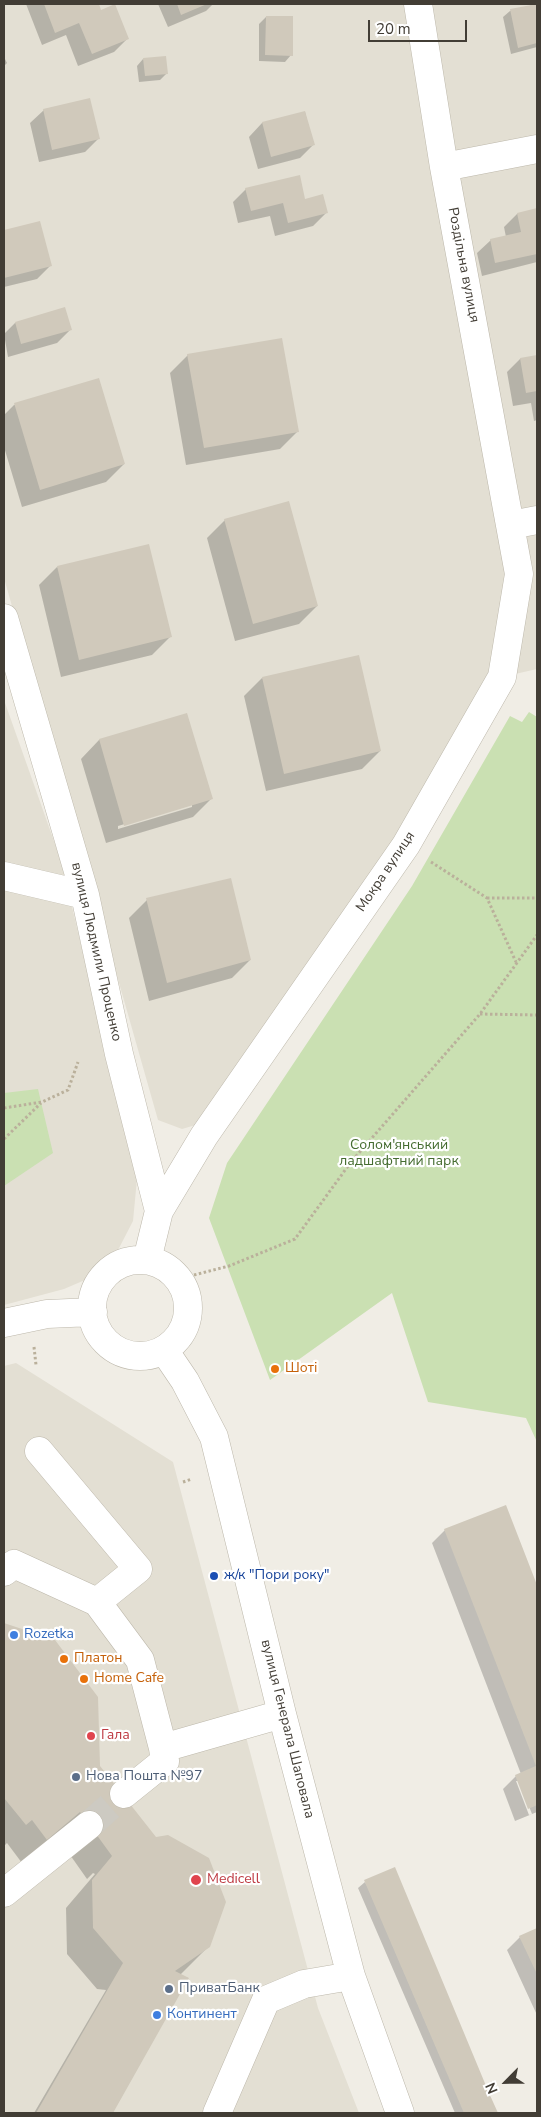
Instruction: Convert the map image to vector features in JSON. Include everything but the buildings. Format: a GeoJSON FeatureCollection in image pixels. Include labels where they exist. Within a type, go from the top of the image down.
{"type":"FeatureCollection","features":[{"type":"Feature","properties":{"kind":"street","name":"Роздільна вулиця"},"geometry":{"type":"LineString","coordinates":[[418,4],[444,167],[511,525]]}},
{"type":"Feature","properties":{"kind":"street"},"geometry":{"type":"LineString","coordinates":[[444,167],[537,149]]}},
{"type":"Feature","properties":{"kind":"street"},"geometry":{"type":"LineString","coordinates":[[511,525],[537,520]]}},
{"type":"Feature","properties":{"kind":"street","name":"Мокра вулиця"},"geometry":{"type":"LineString","coordinates":[[159,1211],[204,1136],[406,846],[502,677],[519,574],[511,525]]}},
{"type":"Feature","properties":{"kind":"street","name":"вулиця Людмили Проценко"},"geometry":{"type":"LineString","coordinates":[[4,618],[85,895],[119,1054],[159,1211],[147,1260]]}},
{"type":"Feature","properties":{"kind":"street"},"geometry":{"type":"LineString","coordinates":[[4,876],[85,895]]}},
{"type":"Feature","properties":{"kind":"street"},"geometry":{"type":"LineString","coordinates":[[132,1260],[147,1260],[161,1264],[174,1273],[188,1299],[188,1314],[184,1328],[176,1340],[164,1350],[150,1355],[134,1356],[120,1352],[107,1343],[98,1331],[93,1312],[96,1287],[105,1274],[117,1265],[132,1260]]}},
{"type":"Feature","properties":{"kind":"street"},"geometry":{"type":"LineString","coordinates":[[4,1323],[47,1314],[93,1312]]}},
{"type":"Feature","properties":{"kind":"street","name":"вулиця Генерала Шаповала"},"geometry":{"type":"LineString","coordinates":[[164,1350],[185,1381],[214,1437],[282,1714],[351,1976],[400,2113]]}},
{"type":"Feature","properties":{"kind":"street"},"geometry":{"type":"LineString","coordinates":[[39,1451],[138,1569],[97,1602]]}},
{"type":"Feature","properties":{"kind":"street"},"geometry":{"type":"LineString","coordinates":[[4,1572],[14,1564],[97,1602],[140,1660],[165,1761],[124,1794]]}},
{"type":"Feature","properties":{"kind":"street"},"geometry":{"type":"LineString","coordinates":[[163,1748],[282,1714]]}},
{"type":"Feature","properties":{"kind":"street"},"geometry":{"type":"LineString","coordinates":[[4,1894],[89,1825]]}},
{"type":"Feature","properties":{"kind":"street"},"geometry":{"type":"LineString","coordinates":[[217,2113],[266,2000],[304,1984],[351,1976]]}},
{"type":"Feature","properties":{"kind":"path"},"geometry":{"type":"LineString","coordinates":[[406,846],[487,898],[537,898]]}},
{"type":"Feature","properties":{"kind":"path"},"geometry":{"type":"LineString","coordinates":[[487,898],[516,962]]}},
{"type":"Feature","properties":{"kind":"path"},"geometry":{"type":"LineString","coordinates":[[194,1275],[229,1266],[295,1239],[351,1162],[480,1014],[537,935]]}},
{"type":"Feature","properties":{"kind":"path"},"geometry":{"type":"LineString","coordinates":[[480,1014],[537,1015]]}},
{"type":"Feature","properties":{"kind":"path"},"geometry":{"type":"LineString","coordinates":[[4,1108],[42,1102],[68,1090],[78,1062]]}},
{"type":"Feature","properties":{"kind":"path"},"geometry":{"type":"LineString","coordinates":[[4,1138],[42,1102]]}},
{"type":"Feature","properties":{"kind":"shaded area"},"geometry":{"type":"Polygon","coordinates":[[[4,4],[537,4],[537,669],[502,677],[519,574],[444,168],[434,190],[503,544],[506,590],[490,674],[392,845],[199,1124],[182,1129],[158,1120],[4,578],[4,4]]]}},
{"type":"Feature","properties":{"kind":"shaded area"},"geometry":{"type":"Polygon","coordinates":[[[4,700],[61,861],[137,1179],[133,1221],[117,1252],[92,1277],[64,1289],[4,1305],[4,700]]]}},
{"type":"Feature","properties":{"kind":"shaded area"},"geometry":{"type":"Polygon","coordinates":[[[16,1363],[173,1462],[318,2008],[359,2113],[4,2113],[4,1366],[16,1363]]]}},
{"type":"Feature","properties":{"kind":"green space","name":"Солом'янський ладшафтний парк"},"geometry":{"type":"Polygon","coordinates":[[[529,712],[537,717],[537,1442],[526,1418],[428,1402],[392,1293],[270,1380],[209,1218],[227,1163],[412,886],[510,716],[522,722],[529,712]]]}},
{"type":"Feature","properties":{"kind":"green space"},"geometry":{"type":"Polygon","coordinates":[[[38,1089],[53,1153],[4,1186],[4,1093],[38,1089]]]}},
{"type":"Feature","properties":{"kind":"tunnel"},"geometry":{"type":"LineString","coordinates":[[89,1825],[124,1794]]}},
{"type":"Feature","properties":{"kind":"place","name":"Шоті"},"geometry":{"type":"Point","coordinates":[275,1369]}},
{"type":"Feature","properties":{"kind":"place","name":"ж/к \"Пори року\""},"geometry":{"type":"Point","coordinates":[214,1576]}},
{"type":"Feature","properties":{"kind":"place","name":"Rozetka"},"geometry":{"type":"Point","coordinates":[14,1635]}},
{"type":"Feature","properties":{"kind":"place","name":"Платон"},"geometry":{"type":"Point","coordinates":[64,1659]}},
{"type":"Feature","properties":{"kind":"place","name":"Home Cafe"},"geometry":{"type":"Point","coordinates":[84,1679]}},
{"type":"Feature","properties":{"kind":"place","name":"Гала"},"geometry":{"type":"Point","coordinates":[91,1736]}},
{"type":"Feature","properties":{"kind":"place","name":"Нова Пошта №97"},"geometry":{"type":"Point","coordinates":[76,1777]}},
{"type":"Feature","properties":{"kind":"place","name":"Medicell"},"geometry":{"type":"Point","coordinates":[196,1880]}},
{"type":"Feature","properties":{"kind":"place","name":"ПриватБанк"},"geometry":{"type":"Point","coordinates":[169,1989]}},
{"type":"Feature","properties":{"kind":"place","name":"Континент"},"geometry":{"type":"Point","coordinates":[157,2015]}}]}
